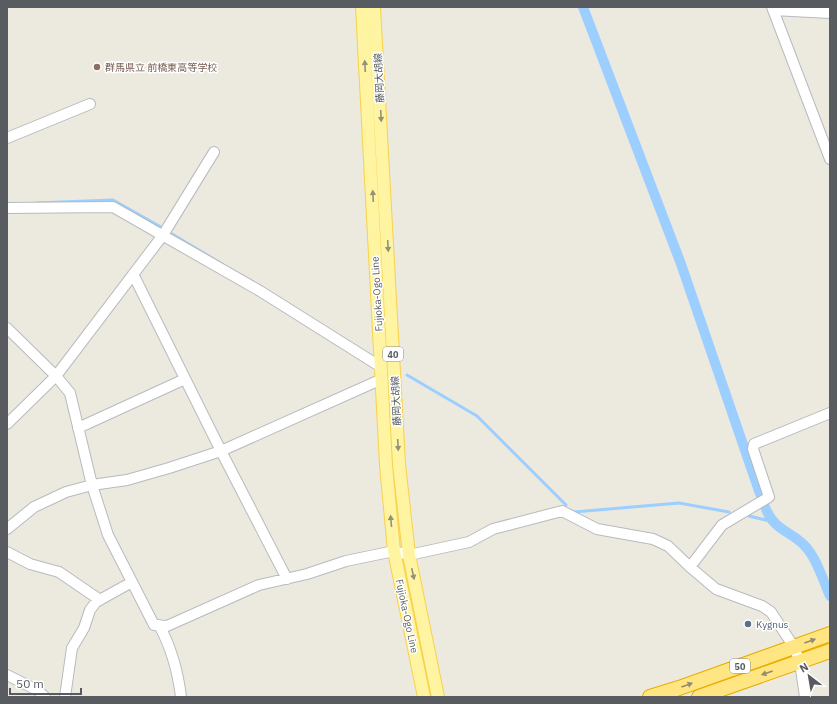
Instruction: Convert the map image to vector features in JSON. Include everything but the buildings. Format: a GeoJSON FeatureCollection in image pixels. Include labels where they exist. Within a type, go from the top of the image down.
{"type":"FeatureCollection","features":[{"type":"Feature","properties":{"kind":"highway","name":"50"},"geometry":{"type":"LineString","coordinates":[[650,697],[830,634]]}},
{"type":"Feature","properties":{"kind":"highway","name":"50"},"geometry":{"type":"LineString","coordinates":[[698,697],[830,651]]}},
{"type":"Feature","properties":{"kind":"main road","name":"Fujioka-Ogo Line"},"geometry":{"type":"LineString","coordinates":[[362,7],[386,464],[394,551],[424,697]]}},
{"type":"Feature","properties":{"kind":"main road","name":"藤岡大胡線"},"geometry":{"type":"LineString","coordinates":[[374,7],[399,464],[409,555],[438,697]]}},
{"type":"Feature","properties":{"kind":"street"},"geometry":{"type":"LineString","coordinates":[[830,13],[773,9],[830,159]]}},
{"type":"Feature","properties":{"kind":"street"},"geometry":{"type":"LineString","coordinates":[[7,138],[90,104]]}},
{"type":"Feature","properties":{"kind":"street"},"geometry":{"type":"LineString","coordinates":[[7,424],[56,376],[163,235],[214,152]]}},
{"type":"Feature","properties":{"kind":"street"},"geometry":{"type":"LineString","coordinates":[[7,208],[113,207],[260,290],[381,373],[221,451],[127,480],[92,485],[66,492],[34,507],[7,529]]}},
{"type":"Feature","properties":{"kind":"street"},"geometry":{"type":"LineString","coordinates":[[133,274],[221,451],[287,579]]}},
{"type":"Feature","properties":{"kind":"street"},"geometry":{"type":"LineString","coordinates":[[7,328],[56,376],[70,393],[92,485],[108,535],[154,626],[167,626],[259,585],[287,579],[346,561],[394,551],[409,555],[469,542],[493,529],[562,511],[597,529],[658,542],[668,546],[716,589],[762,606],[771,612],[794,647],[800,662],[805,697]]}},
{"type":"Feature","properties":{"kind":"street"},"geometry":{"type":"LineString","coordinates":[[78,428],[185,379]]}},
{"type":"Feature","properties":{"kind":"street"},"geometry":{"type":"LineString","coordinates":[[690,567],[722,525],[769,497],[752,449],[754,444],[830,413]]}},
{"type":"Feature","properties":{"kind":"street"},"geometry":{"type":"LineString","coordinates":[[7,552],[30,564],[59,572],[100,600]]}},
{"type":"Feature","properties":{"kind":"street"},"geometry":{"type":"LineString","coordinates":[[65,697],[72,648],[84,628],[90,610],[100,600],[132,582]]}},
{"type":"Feature","properties":{"kind":"street"},"geometry":{"type":"LineString","coordinates":[[159,626],[167,640],[179,681],[181,697]]}},
{"type":"Feature","properties":{"kind":"street"},"geometry":{"type":"LineString","coordinates":[[7,675],[37,690],[46,697]]}},
{"type":"Feature","properties":{"kind":"waterway"},"geometry":{"type":"LineString","coordinates":[[583,7],[681,264],[760,494]]}},
{"type":"Feature","properties":{"kind":"waterway"},"geometry":{"type":"LineString","coordinates":[[35,203],[113,200],[161,227]]}},
{"type":"Feature","properties":{"kind":"waterway"},"geometry":{"type":"LineString","coordinates":[[172,234],[222,264]]}},
{"type":"Feature","properties":{"kind":"waterway"},"geometry":{"type":"LineString","coordinates":[[407,375],[477,416],[566,505]]}},
{"type":"Feature","properties":{"kind":"waterway"},"geometry":{"type":"LineString","coordinates":[[574,512],[679,503],[729,512]]}},
{"type":"Feature","properties":{"kind":"waterway"},"geometry":{"type":"LineString","coordinates":[[765,507],[773,521],[799,541],[809,551],[816,563],[830,596]]}},
{"type":"Feature","properties":{"kind":"waterway"},"geometry":{"type":"LineString","coordinates":[[749,516],[774,522]]}},
{"type":"Feature","properties":{"kind":"place","name":"群馬県立 前橋東高等学校"},"geometry":{"type":"Point","coordinates":[97,67]}},
{"type":"Feature","properties":{"kind":"place","name":"Kygnus"},"geometry":{"type":"Point","coordinates":[748,624]}}]}
